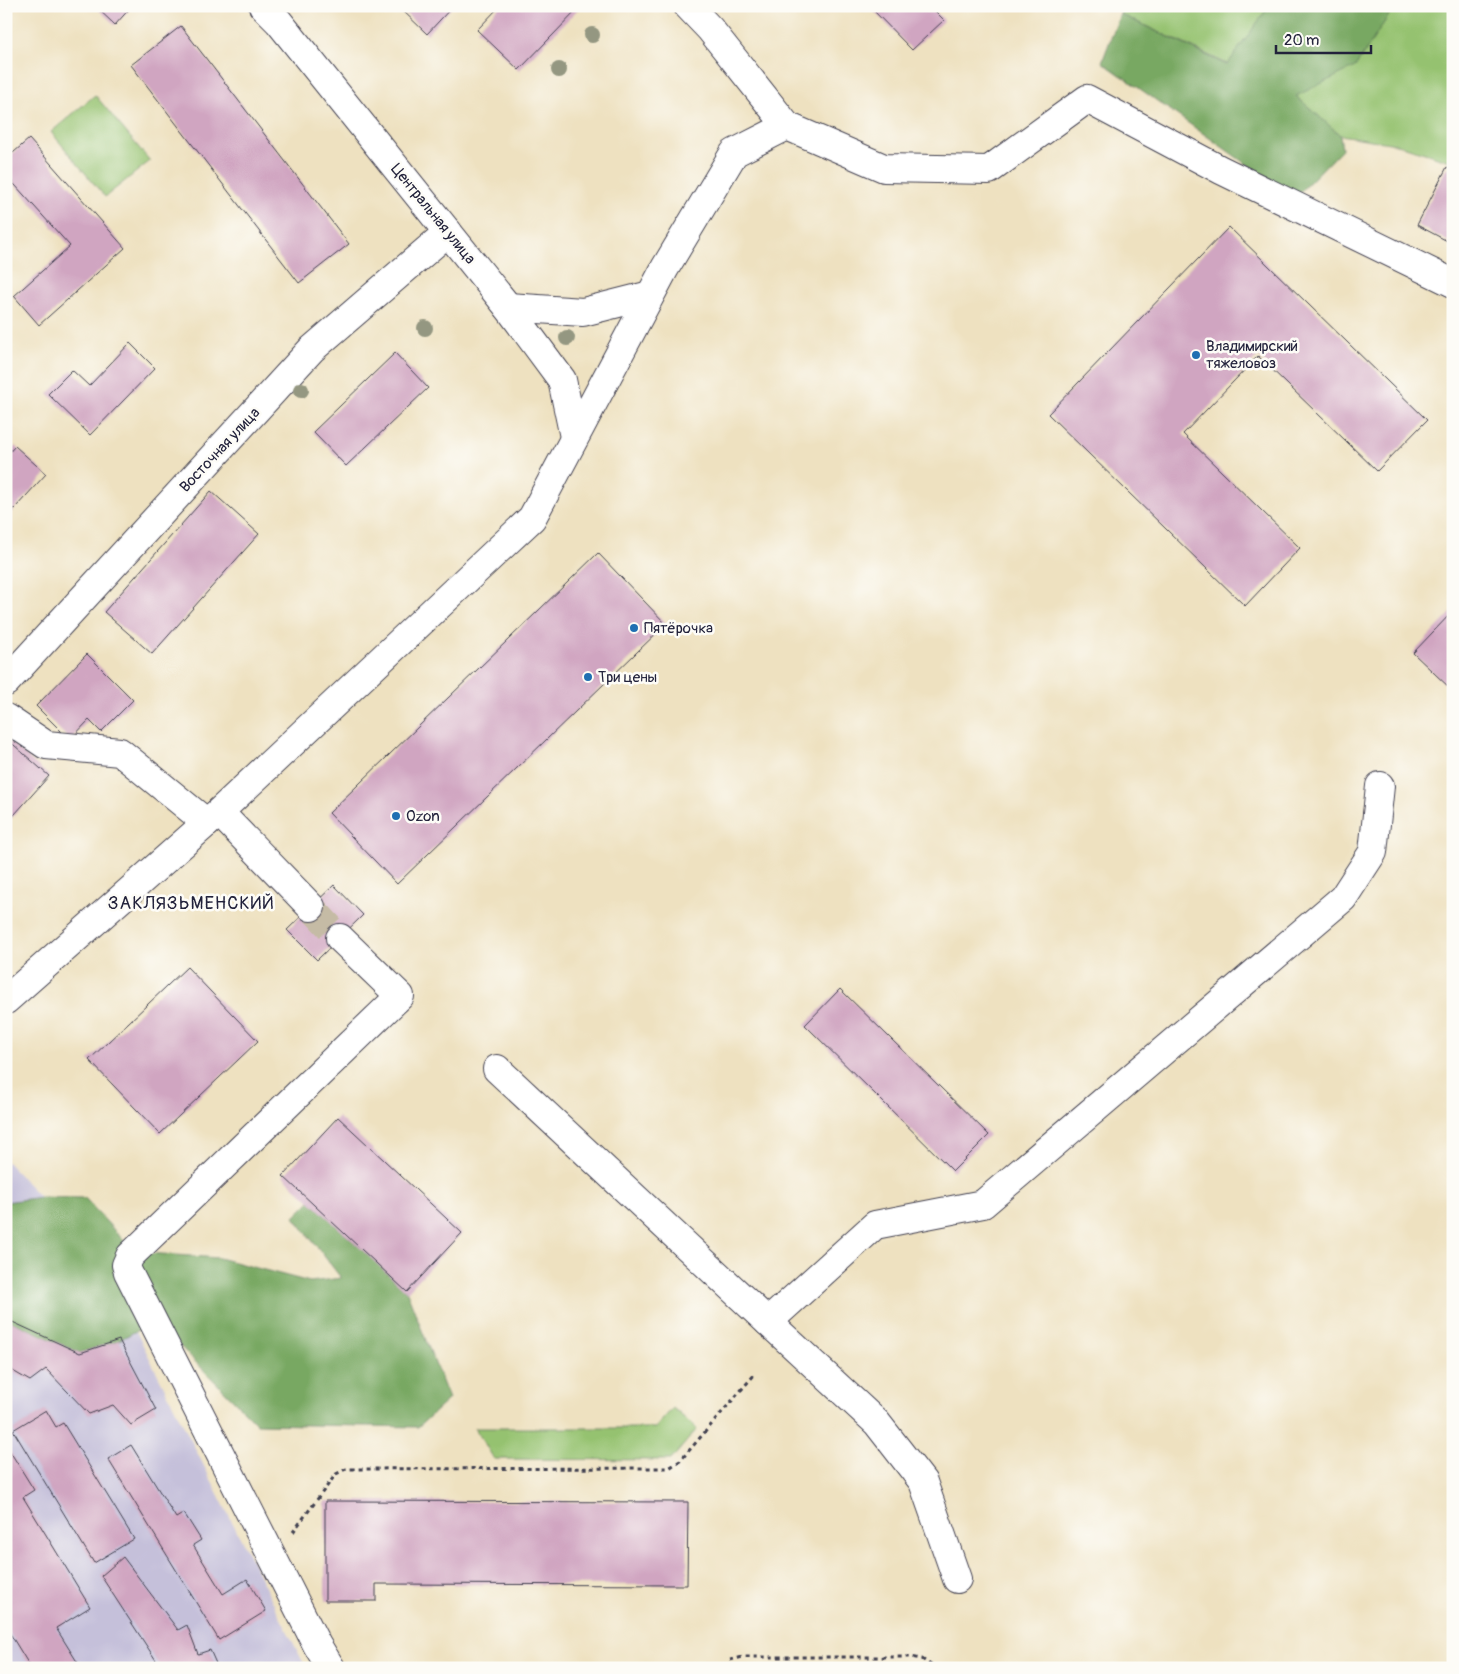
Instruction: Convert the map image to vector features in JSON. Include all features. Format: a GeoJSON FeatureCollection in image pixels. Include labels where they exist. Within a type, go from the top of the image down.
{"type":"FeatureCollection","features":[{"type":"Feature","properties":{"kind":"street","name":"Центральная улица"},"geometry":{"type":"LineString","coordinates":[[263,6],[278,22],[508,307],[562,380],[574,437]]}},
{"type":"Feature","properties":{"kind":"street"},"geometry":{"type":"LineString","coordinates":[[688,6],[710,28],[787,126],[884,168],[989,170],[1087,99],[1221,170],[1453,283]]}},
{"type":"Feature","properties":{"kind":"street"},"geometry":{"type":"LineString","coordinates":[[6,1000],[213,818],[532,518],[650,295],[734,153],[787,126]]}},
{"type":"Feature","properties":{"kind":"street","name":"Восточная улица"},"geometry":{"type":"LineString","coordinates":[[6,682],[311,350],[448,232]]}},
{"type":"Feature","properties":{"kind":"street"},"geometry":{"type":"LineString","coordinates":[[508,307],[583,312],[650,295]]}},
{"type":"Feature","properties":{"kind":"street"},"geometry":{"type":"LineString","coordinates":[[6,718],[46,745],[120,752],[213,818],[311,907]]}},
{"type":"Feature","properties":{"kind":"street"},"geometry":{"type":"LineString","coordinates":[[768,1322],[876,1225],[983,1204],[1342,898],[1373,852],[1380,786]]}},
{"type":"Feature","properties":{"kind":"street"},"geometry":{"type":"LineString","coordinates":[[331,1668],[317,1645],[132,1281],[126,1265],[130,1256],[400,996],[340,938]]}},
{"type":"Feature","properties":{"kind":"street"},"geometry":{"type":"LineString","coordinates":[[497,1070],[877,1423],[923,1482],[957,1579]]}},
{"type":"Feature","properties":{"kind":"path"},"geometry":{"type":"LineString","coordinates":[[273,1558],[336,1474],[346,1468],[669,1468],[680,1461],[754,1374]]}},
{"type":"Feature","properties":{"kind":"path"},"geometry":{"type":"LineString","coordinates":[[730,1660],[743,1657],[910,1657],[922,1660],[935,1668]]}},
{"type":"Feature","properties":{"kind":"shaded area"},"geometry":{"type":"Polygon","coordinates":[[[6,1161],[100,1260],[306,1668],[6,1668],[6,1161]]]}},
{"type":"Feature","properties":{"kind":"green space"},"geometry":{"type":"Polygon","coordinates":[[[1124,6],[1453,6],[1453,162],[1396,144],[1340,135],[1296,96],[1120,14],[1124,6]]]}},
{"type":"Feature","properties":{"kind":"green space"},"geometry":{"type":"Polygon","coordinates":[[[1269,6],[1395,6],[1355,67],[1296,96],[1340,135],[1342,149],[1294,198],[1102,62],[1120,14],[1227,65],[1269,6]]]}},
{"type":"Feature","properties":{"kind":"green space"},"geometry":{"type":"Polygon","coordinates":[[[95,95],[150,161],[105,197],[51,132],[95,95]]]}},
{"type":"Feature","properties":{"kind":"green space"},"geometry":{"type":"Polygon","coordinates":[[[41,1197],[85,1198],[134,1252],[219,1258],[310,1282],[341,1278],[294,1217],[310,1201],[407,1292],[449,1399],[418,1427],[257,1424],[155,1321],[119,1340],[80,1353],[6,1319],[6,1202],[41,1197]]]}},
{"type":"Feature","properties":{"kind":"green space"},"geometry":{"type":"Polygon","coordinates":[[[673,1408],[697,1429],[671,1460],[494,1459],[475,1428],[655,1428],[673,1408]]]}},
{"type":"Feature","properties":{"kind":"building"},"geometry":{"type":"Polygon","coordinates":[[[95,6],[132,6],[115,25],[95,6]]]}},
{"type":"Feature","properties":{"kind":"building"},"geometry":{"type":"Polygon","coordinates":[[[398,6],[453,6],[427,34],[398,6]]]}},
{"type":"Feature","properties":{"kind":"building"},"geometry":{"type":"Polygon","coordinates":[[[500,6],[581,6],[519,70],[477,30],[500,6]]]}},
{"type":"Feature","properties":{"kind":"building"},"geometry":{"type":"Polygon","coordinates":[[[869,6],[930,6],[944,20],[912,50],[869,6]]]}},
{"type":"Feature","properties":{"kind":"building"},"geometry":{"type":"Polygon","coordinates":[[[181,26],[349,244],[299,283],[131,65],[181,26]]]}},
{"type":"Feature","properties":{"kind":"building"},"geometry":{"type":"Polygon","coordinates":[[[29,139],[125,248],[39,325],[14,296],[70,246],[6,175],[6,159],[29,139]]]}},
{"type":"Feature","properties":{"kind":"building"},"geometry":{"type":"Polygon","coordinates":[[[1447,167],[1453,170],[1453,244],[1417,225],[1447,167]]]}},
{"type":"Feature","properties":{"kind":"building"},"geometry":{"type":"Polygon","coordinates":[[[1229,227],[1427,420],[1377,471],[1258,356],[1183,434],[1300,548],[1245,606],[1048,414],[1229,227]]]}},
{"type":"Feature","properties":{"kind":"building"},"geometry":{"type":"Polygon","coordinates":[[[130,343],[155,368],[90,435],[48,394],[72,370],[89,386],[130,343]]]}},
{"type":"Feature","properties":{"kind":"building"},"geometry":{"type":"Polygon","coordinates":[[[395,353],[428,388],[346,466],[313,432],[395,353]]]}},
{"type":"Feature","properties":{"kind":"building"},"geometry":{"type":"Polygon","coordinates":[[[15,446],[46,474],[6,518],[6,456],[15,446]]]}},
{"type":"Feature","properties":{"kind":"building"},"geometry":{"type":"Polygon","coordinates":[[[211,491],[259,534],[152,654],[104,612],[211,491]]]}},
{"type":"Feature","properties":{"kind":"building"},"geometry":{"type":"Polygon","coordinates":[[[598,553],[666,624],[397,884],[329,813],[598,553]]]}},
{"type":"Feature","properties":{"kind":"building"},"geometry":{"type":"Polygon","coordinates":[[[1453,611],[1453,691],[1413,653],[1453,611]]]}},
{"type":"Feature","properties":{"kind":"building"},"geometry":{"type":"Polygon","coordinates":[[[87,654],[133,700],[101,732],[89,720],[70,740],[36,706],[87,654]]]}},
{"type":"Feature","properties":{"kind":"building"},"geometry":{"type":"Polygon","coordinates":[[[6,738],[49,776],[6,824],[6,738]]]}},
{"type":"Feature","properties":{"kind":"building"},"geometry":{"type":"Polygon","coordinates":[[[334,885],[363,915],[317,960],[287,930],[334,885]]]}},
{"type":"Feature","properties":{"kind":"building"},"geometry":{"type":"Polygon","coordinates":[[[187,967],[258,1041],[160,1134],[89,1060],[187,967]]]}},
{"type":"Feature","properties":{"kind":"building"},"geometry":{"type":"Polygon","coordinates":[[[840,989],[989,1135],[953,1171],[805,1025],[840,989]]]}},
{"type":"Feature","properties":{"kind":"building"},"geometry":{"type":"Polygon","coordinates":[[[338,1117],[462,1233],[407,1292],[283,1176],[338,1117]]]}},
{"type":"Feature","properties":{"kind":"building"},"geometry":{"type":"Polygon","coordinates":[[[6,1319],[80,1353],[119,1340],[156,1410],[131,1425],[113,1405],[89,1414],[46,1369],[30,1381],[6,1367],[6,1319]]]}},
{"type":"Feature","properties":{"kind":"building"},"geometry":{"type":"Polygon","coordinates":[[[46,1410],[56,1427],[63,1423],[134,1539],[94,1563],[13,1430],[46,1410]]]}},
{"type":"Feature","properties":{"kind":"building"},"geometry":{"type":"Polygon","coordinates":[[[6,1445],[34,1490],[23,1497],[90,1607],[56,1628],[81,1668],[31,1668],[6,1627],[6,1445]]]}},
{"type":"Feature","properties":{"kind":"building"},"geometry":{"type":"Polygon","coordinates":[[[131,1445],[176,1518],[184,1513],[201,1540],[193,1545],[223,1594],[247,1579],[266,1611],[219,1640],[108,1459],[131,1445]]]}},
{"type":"Feature","properties":{"kind":"building"},"geometry":{"type":"Polygon","coordinates":[[[325,1501],[688,1502],[687,1585],[376,1584],[376,1601],[325,1601],[325,1501]]]}},
{"type":"Feature","properties":{"kind":"building"},"geometry":{"type":"Polygon","coordinates":[[[123,1557],[178,1630],[187,1625],[198,1654],[210,1650],[218,1668],[175,1668],[173,1663],[161,1668],[101,1576],[123,1557]]]}},
{"type":"Feature","properties":{"kind":"tunnel"},"geometry":{"type":"LineString","coordinates":[[311,907],[340,938]]}},
{"type":"Feature","properties":{"kind":"place","name":"Владимирский тяжеловоз"},"geometry":{"type":"Point","coordinates":[1196,355]}},
{"type":"Feature","properties":{"kind":"place","name":"Пятёрочка"},"geometry":{"type":"Point","coordinates":[634,628]}},
{"type":"Feature","properties":{"kind":"place","name":"Три цены"},"geometry":{"type":"Point","coordinates":[588,677]}},
{"type":"Feature","properties":{"kind":"place","name":"Ozon"},"geometry":{"type":"Point","coordinates":[396,816]}},
{"type":"Feature","properties":{"kind":"district","name":"ЗАКЛЯЗЬМЕНСКИЙ"},"geometry":{"type":"Point","coordinates":[191,903]}}]}
